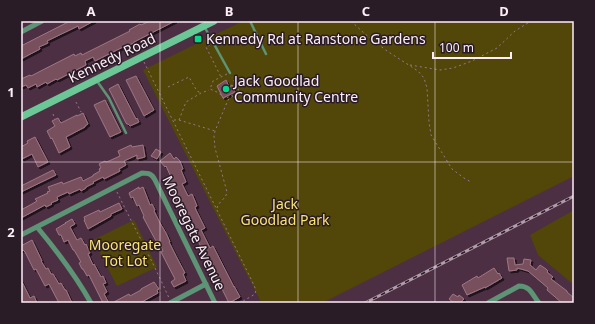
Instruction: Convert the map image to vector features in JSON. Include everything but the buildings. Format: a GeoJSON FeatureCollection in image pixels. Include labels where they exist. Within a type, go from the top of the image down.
{"type":"FeatureCollection","features":[{"type":"Feature","properties":{"kind":"main road","name":"Kennedy Road"},"geometry":{"type":"LineString","coordinates":[[21,117],[142,58],[202,24],[214,21]]}},
{"type":"Feature","properties":{"kind":"street"},"geometry":{"type":"LineString","coordinates":[[21,32],[42,21]]}},
{"type":"Feature","properties":{"kind":"street","name":"Mooregate Avenue"},"geometry":{"type":"LineString","coordinates":[[21,235],[142,173],[148,173],[153,176],[215,303]]}},
{"type":"Feature","properties":{"kind":"street"},"geometry":{"type":"LineString","coordinates":[[37,227],[52,244],[67,265],[91,303]]}},
{"type":"Feature","properties":{"kind":"street"},"geometry":{"type":"LineString","coordinates":[[171,303],[206,284]]}},
{"type":"Feature","properties":{"kind":"street"},"geometry":{"type":"LineString","coordinates":[[488,303],[519,286],[524,286],[529,289],[539,303]]}},
{"type":"Feature","properties":{"kind":"lane"},"geometry":{"type":"LineString","coordinates":[[250,21],[266,54]]}},
{"type":"Feature","properties":{"kind":"lane"},"geometry":{"type":"LineString","coordinates":[[202,24],[230,73]]}},
{"type":"Feature","properties":{"kind":"lane"},"geometry":{"type":"LineString","coordinates":[[96,80],[109,98],[126,133]]}},
{"type":"Feature","properties":{"kind":"path"},"geometry":{"type":"LineString","coordinates":[[351,21],[387,51],[418,71],[424,78],[427,88],[431,135],[452,169],[471,182]]}},
{"type":"Feature","properties":{"kind":"path"},"geometry":{"type":"LineString","coordinates":[[410,65],[440,70],[453,68],[472,61],[497,48],[515,31],[531,21]]}},
{"type":"Feature","properties":{"kind":"path"},"geometry":{"type":"LineString","coordinates":[[210,45],[206,47],[221,77]]}},
{"type":"Feature","properties":{"kind":"path"},"geometry":{"type":"LineString","coordinates":[[142,58],[250,275],[256,292],[240,303]]}},
{"type":"Feature","properties":{"kind":"path"},"geometry":{"type":"LineString","coordinates":[[210,90],[212,82],[230,73],[239,90],[239,92],[228,100],[215,131],[215,148],[227,192],[225,197],[219,202],[217,209]]}},
{"type":"Feature","properties":{"kind":"path"},"geometry":{"type":"LineString","coordinates":[[168,88],[190,76],[196,90],[201,93]]}},
{"type":"Feature","properties":{"kind":"path"},"geometry":{"type":"LineString","coordinates":[[179,120],[186,102],[201,93],[210,90],[220,93],[224,99],[235,94]]}},
{"type":"Feature","properties":{"kind":"path"},"geometry":{"type":"LineString","coordinates":[[76,102],[81,112]]}},
{"type":"Feature","properties":{"kind":"path"},"geometry":{"type":"LineString","coordinates":[[53,114],[55,119]]}},
{"type":"Feature","properties":{"kind":"path"},"geometry":{"type":"LineString","coordinates":[[173,121],[179,120],[215,131]]}},
{"type":"Feature","properties":{"kind":"path"},"geometry":{"type":"LineString","coordinates":[[114,187],[171,303]]}},
{"type":"Feature","properties":{"kind":"green space","name":"Jack Goodlad Park"},"geometry":{"type":"Polygon","coordinates":[[[243,21],[574,21],[574,176],[322,303],[259,303],[261,302],[143,70],[243,21]]]}},
{"type":"Feature","properties":{"kind":"green space"},"geometry":{"type":"Polygon","coordinates":[[[574,210],[574,285],[538,255],[530,235],[574,210]]]}},
{"type":"Feature","properties":{"kind":"green space","name":"Mooregate Tot Lot"},"geometry":{"type":"Polygon","coordinates":[[[134,220],[157,267],[117,286],[93,240],[134,220]]]}},
{"type":"Feature","properties":{"kind":"railway"},"geometry":{"type":"LineString","coordinates":[[365,303],[574,196]]}},
{"type":"Feature","properties":{"kind":"place","name":"Kennedy Rd at Ranstone Gardens"},"geometry":{"type":"Point","coordinates":[198,39]}},
{"type":"Feature","properties":{"kind":"place","name":"Jack Goodlad Community Centre"},"geometry":{"type":"Point","coordinates":[226,89]}}]}
